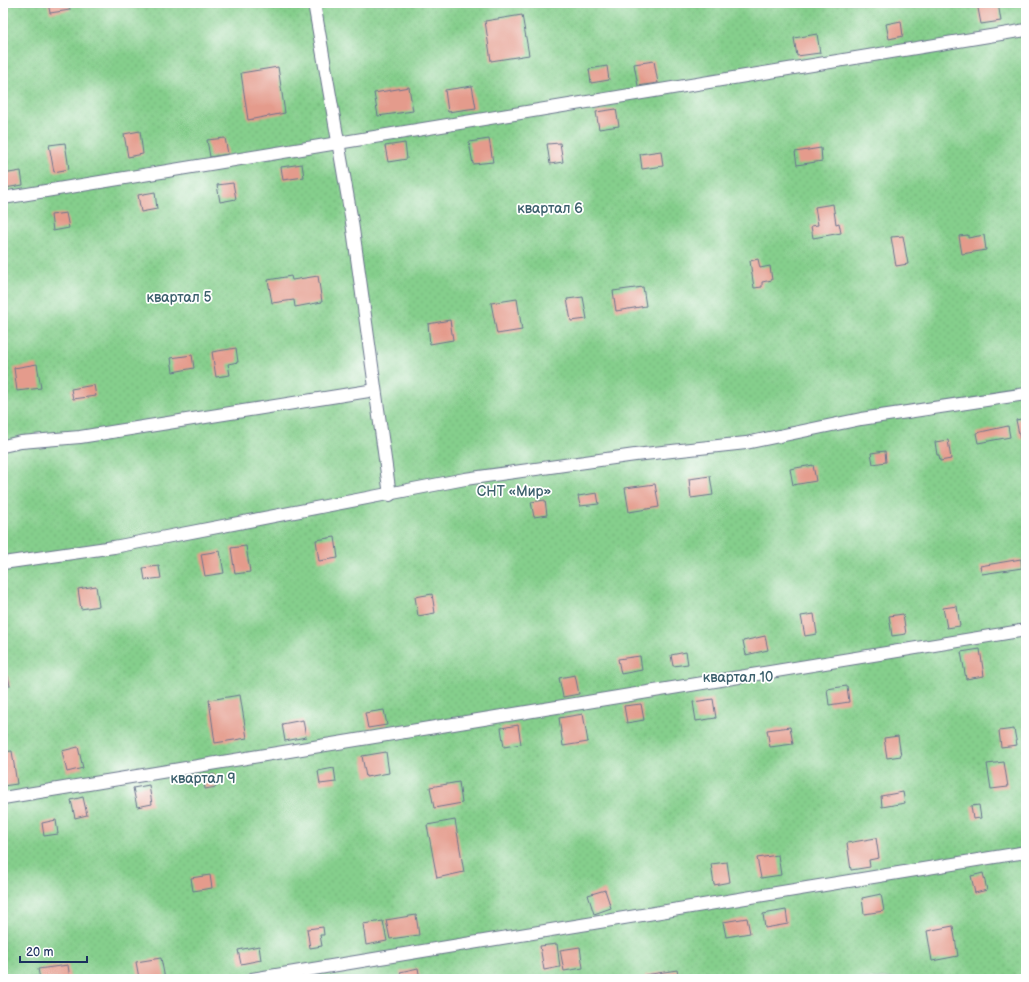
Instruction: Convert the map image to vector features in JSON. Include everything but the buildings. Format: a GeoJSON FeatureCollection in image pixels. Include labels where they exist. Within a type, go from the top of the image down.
{"type":"FeatureCollection","features":[{"type":"Feature","properties":{"kind":"lane"},"geometry":{"type":"LineString","coordinates":[[314,3],[340,143],[390,495]]}},
{"type":"Feature","properties":{"kind":"lane"},"geometry":{"type":"LineString","coordinates":[[3,198],[1026,30]]}},
{"type":"Feature","properties":{"kind":"lane"},"geometry":{"type":"LineString","coordinates":[[3,446],[88,435],[375,390]]}},
{"type":"Feature","properties":{"kind":"lane"},"geometry":{"type":"LineString","coordinates":[[3,563],[114,547],[390,495],[465,479],[635,455],[746,443],[861,419],[1026,394]]}},
{"type":"Feature","properties":{"kind":"lane"},"geometry":{"type":"LineString","coordinates":[[3,798],[1026,630]]}},
{"type":"Feature","properties":{"kind":"lane"},"geometry":{"type":"LineString","coordinates":[[252,979],[1026,852]]}},
{"type":"Feature","properties":{"kind":"green space","name":"СНТ «Мир»"},"geometry":{"type":"Polygon","coordinates":[[[3,3],[1026,3],[1026,979],[3,979],[3,3]]]}},
{"type":"Feature","properties":{"kind":"park label","name":"квартал 6"},"geometry":{"type":"Point","coordinates":[550,208]}},
{"type":"Feature","properties":{"kind":"park label","name":"квартал 5"},"geometry":{"type":"Point","coordinates":[179,297]}},
{"type":"Feature","properties":{"kind":"park label","name":"квартал 10"},"geometry":{"type":"Point","coordinates":[738,677]}},
{"type":"Feature","properties":{"kind":"park label","name":"квартал 9"},"geometry":{"type":"Point","coordinates":[203,778]}}]}
